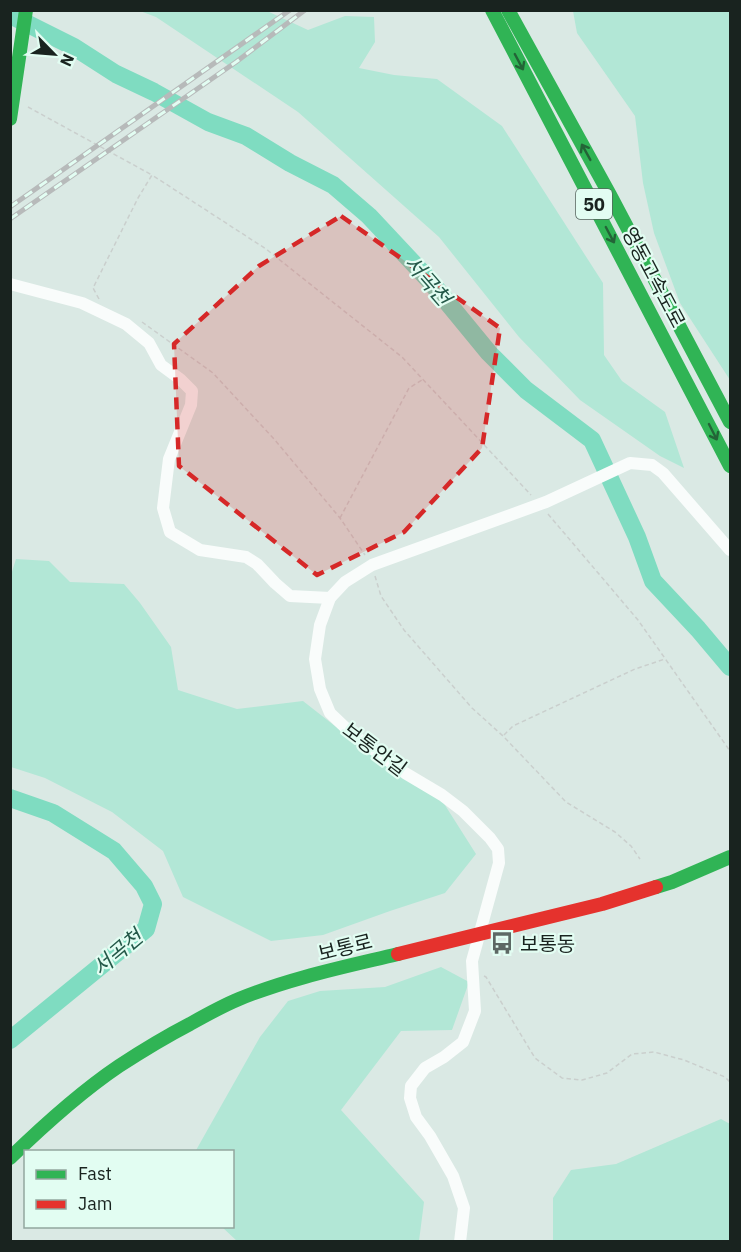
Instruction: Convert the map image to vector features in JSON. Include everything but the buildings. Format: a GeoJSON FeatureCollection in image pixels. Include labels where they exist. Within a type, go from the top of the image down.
{"type":"FeatureCollection","features":[{"type":"Feature","properties":{"kind":"main road"},"geometry":{"type":"LineString","coordinates":[[10,25],[12,10]]}},
{"type":"Feature","properties":{"kind":"main road"},"geometry":{"type":"LineString","coordinates":[[10,119],[26,10]]}},
{"type":"Feature","properties":{"kind":"main road","name":"영동고속도로"},"geometry":{"type":"LineString","coordinates":[[508,10],[610,195],[730,422]]}},
{"type":"Feature","properties":{"kind":"main road","name":"영동고속도로"},"geometry":{"type":"LineString","coordinates":[[492,12],[730,466]]}},
{"type":"Feature","properties":{"kind":"main road","name":"보통로"},"geometry":{"type":"LineString","coordinates":[[10,1158],[60,1111],[119,1065],[168,1035],[237,1000],[264,989],[309,976],[602,904],[672,882],[730,857]]}},
{"type":"Feature","properties":{"kind":"street"},"geometry":{"type":"LineString","coordinates":[[10,284],[82,303],[126,324],[149,343],[161,365],[180,378],[192,391],[191,405],[169,459],[163,508],[170,532],[200,550],[246,558],[257,564],[290,596],[330,598]]}},
{"type":"Feature","properties":{"kind":"street","name":"보통안길"},"geometry":{"type":"LineString","coordinates":[[472,965],[495,882],[499,863],[498,849],[463,811],[442,795],[405,773],[351,733],[330,713],[320,690],[315,659],[320,626],[330,598],[345,582],[372,565],[546,502],[630,463],[652,465],[663,473],[730,550]]}},
{"type":"Feature","properties":{"kind":"street"},"geometry":{"type":"LineString","coordinates":[[460,1242],[464,1208],[453,1176],[416,1118],[410,1098],[411,1086],[424,1068],[444,1057],[463,1042],[475,1011],[472,965]]}},
{"type":"Feature","properties":{"kind":"path"},"geometry":{"type":"LineString","coordinates":[[21,103],[152,175],[266,249],[402,357],[430,388]]}},
{"type":"Feature","properties":{"kind":"path"},"geometry":{"type":"LineString","coordinates":[[99,300],[93,288],[152,175]]}},
{"type":"Feature","properties":{"kind":"path"},"geometry":{"type":"LineString","coordinates":[[141,321],[213,373],[274,439],[340,518],[372,565],[381,596],[404,630],[472,708],[503,735],[566,802],[615,832],[631,846],[640,859]]}},
{"type":"Feature","properties":{"kind":"path"},"geometry":{"type":"LineString","coordinates":[[340,518],[409,388],[423,380]]}},
{"type":"Feature","properties":{"kind":"path"},"geometry":{"type":"LineString","coordinates":[[655,644],[730,751]]}},
{"type":"Feature","properties":{"kind":"path"},"geometry":{"type":"LineString","coordinates":[[503,735],[513,726],[635,669],[665,659]]}},
{"type":"Feature","properties":{"kind":"path"},"geometry":{"type":"LineString","coordinates":[[472,965],[486,977],[535,1058],[562,1078],[582,1080],[608,1073],[632,1054],[654,1052],[684,1060],[725,1077],[730,1082]]}},
{"type":"Feature","properties":{"kind":"highlighted area"},"geometry":{"type":"Polygon","coordinates":[[[341,216],[500,328],[482,448],[404,532],[317,575],[179,466],[174,344],[259,266],[341,216]]]}},
{"type":"Feature","properties":{"kind":"green space"},"geometry":{"type":"Polygon","coordinates":[[[140,11],[267,11],[308,30],[345,16],[374,17],[375,42],[359,68],[394,75],[437,79],[502,126],[603,283],[604,355],[622,381],[665,412],[684,468],[660,456],[580,400],[519,337],[439,237],[298,112],[156,17],[140,11]]]}},
{"type":"Feature","properties":{"kind":"green space"},"geometry":{"type":"Polygon","coordinates":[[[573,11],[730,11],[730,380],[680,303],[654,233],[643,183],[635,116],[577,33],[573,11]]]}},
{"type":"Feature","properties":{"kind":"green space"},"geometry":{"type":"Polygon","coordinates":[[[16,559],[49,561],[70,582],[124,584],[171,647],[178,690],[237,709],[303,701],[391,770],[443,802],[476,854],[445,893],[323,935],[271,941],[183,897],[163,851],[112,812],[45,778],[11,767],[11,575],[16,559]]]}},
{"type":"Feature","properties":{"kind":"green space"},"geometry":{"type":"Polygon","coordinates":[[[441,967],[469,982],[452,1030],[401,1031],[341,1110],[424,1202],[419,1241],[237,1241],[223,1228],[234,1228],[234,1150],[196,1150],[260,1037],[288,1001],[320,991],[385,987],[441,967]]]}},
{"type":"Feature","properties":{"kind":"green space"},"geometry":{"type":"Polygon","coordinates":[[[721,1119],[730,1124],[730,1241],[553,1241],[553,1198],[571,1170],[616,1164],[721,1119]]]}},
{"type":"Feature","properties":{"kind":"waterway","name":"서곡천"},"geometry":{"type":"LineString","coordinates":[[10,15],[74,47],[116,74],[208,122],[246,136],[290,163],[333,185],[369,216],[429,280],[489,353],[526,390],[592,440],[637,537],[653,581],[730,667]]}},
{"type":"Feature","properties":{"kind":"waterway","name":"서곡천"},"geometry":{"type":"LineString","coordinates":[[10,798],[53,813],[114,851],[144,886],[153,904],[146,929],[10,1040]]}},
{"type":"Feature","properties":{"kind":"railway"},"geometry":{"type":"LineString","coordinates":[[10,207],[290,10]]}},
{"type":"Feature","properties":{"kind":"railway"},"geometry":{"type":"LineString","coordinates":[[10,219],[236,62],[305,10]]}},
{"type":"Feature","properties":{"kind":"traffic: fast"},"geometry":{"type":"LineString","coordinates":[[10,119],[26,10]]}},
{"type":"Feature","properties":{"kind":"traffic: fast"},"geometry":{"type":"LineString","coordinates":[[492,10],[730,466]]}},
{"type":"Feature","properties":{"kind":"traffic: fast"},"geometry":{"type":"LineString","coordinates":[[508,10],[610,195],[730,422]]}},
{"type":"Feature","properties":{"kind":"traffic: fast"},"geometry":{"type":"LineString","coordinates":[[656,887],[730,857]]}},
{"type":"Feature","properties":{"kind":"traffic: fast"},"geometry":{"type":"LineString","coordinates":[[10,1158],[62,1110],[104,1076],[154,1044],[214,1011],[278,985],[398,954]]}},
{"type":"Feature","properties":{"kind":"traffic: jam"},"geometry":{"type":"LineString","coordinates":[[398,954],[602,904],[656,887]]}},
{"type":"Feature","properties":{"kind":"place","name":"보통동"},"geometry":{"type":"Point","coordinates":[502,943]}}]}
